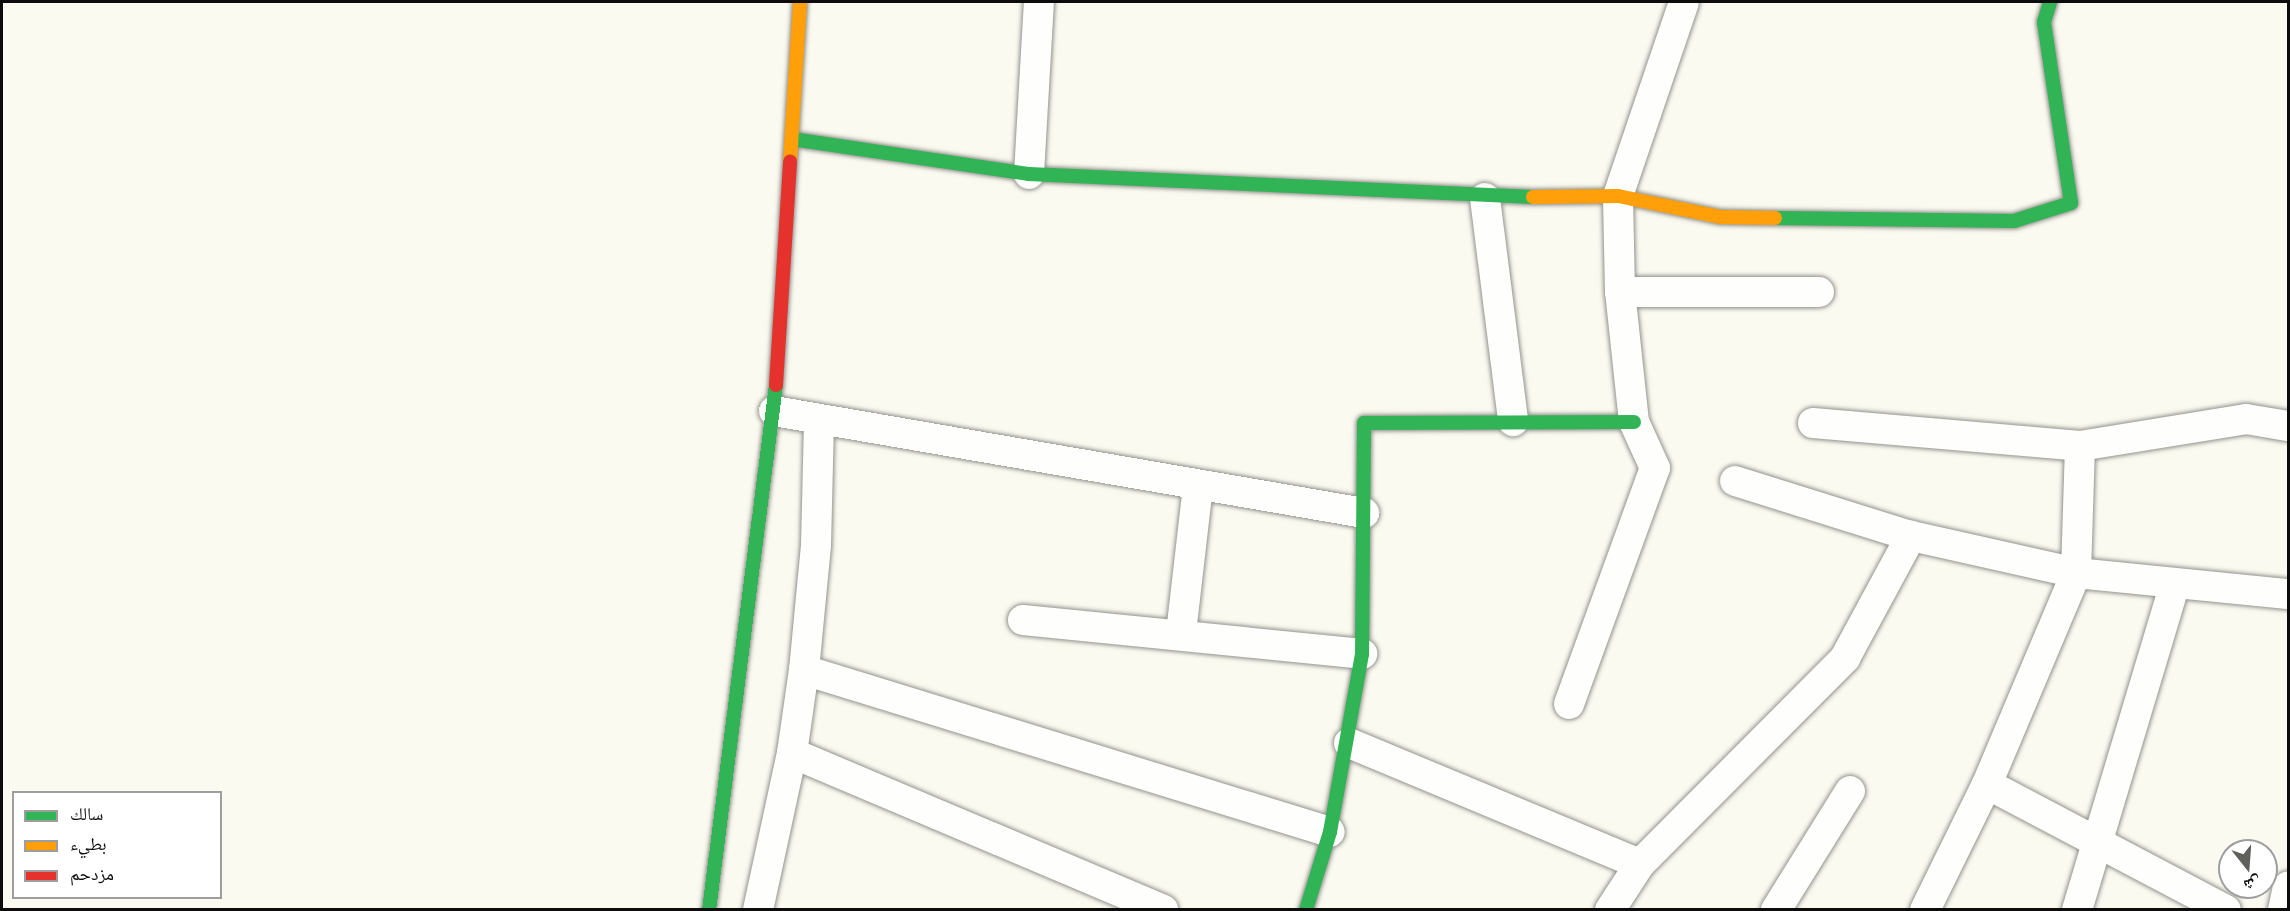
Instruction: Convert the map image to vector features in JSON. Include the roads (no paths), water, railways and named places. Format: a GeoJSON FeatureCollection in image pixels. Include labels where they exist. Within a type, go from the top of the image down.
{"type":"FeatureCollection","features":[{"type":"Feature","properties":{"kind":"street"},"geometry":{"type":"LineString","coordinates":[[709,909],[774,411],[800,2]]}},
{"type":"Feature","properties":{"kind":"street"},"geometry":{"type":"LineString","coordinates":[[1029,174],[1039,2]]}},
{"type":"Feature","properties":{"kind":"street"},"geometry":{"type":"LineString","coordinates":[[1569,704],[1655,468],[1634,422],[1620,292],[1618,196],[1684,2]]}},
{"type":"Feature","properties":{"kind":"street"},"geometry":{"type":"LineString","coordinates":[[792,139],[1029,174],[1485,198],[1618,196],[1720,217],[2014,221],[2071,203],[2044,22],[2050,2]]}},
{"type":"Feature","properties":{"kind":"street"},"geometry":{"type":"LineString","coordinates":[[1485,198],[1513,421]]}},
{"type":"Feature","properties":{"kind":"street"},"geometry":{"type":"LineString","coordinates":[[1620,292],[1819,292]]}},
{"type":"Feature","properties":{"kind":"street"},"geometry":{"type":"LineString","coordinates":[[774,411],[1364,513]]}},
{"type":"Feature","properties":{"kind":"street"},"geometry":{"type":"LineString","coordinates":[[758,909],[792,753],[804,670],[816,545],[819,419]]}},
{"type":"Feature","properties":{"kind":"street"},"geometry":{"type":"LineString","coordinates":[[1814,423],[2080,446],[2246,419],[2289,426]]}},
{"type":"Feature","properties":{"kind":"street"},"geometry":{"type":"LineString","coordinates":[[1306,909],[1330,832],[1349,743],[1362,654],[1364,423],[1634,422]]}},
{"type":"Feature","properties":{"kind":"street"},"geometry":{"type":"LineString","coordinates":[[1925,909],[1987,784],[2076,573],[2080,446]]}},
{"type":"Feature","properties":{"kind":"street"},"geometry":{"type":"LineString","coordinates":[[1735,481],[1911,536],[2076,573],[2289,594]]}},
{"type":"Feature","properties":{"kind":"street"},"geometry":{"type":"LineString","coordinates":[[1181,633],[1198,485]]}},
{"type":"Feature","properties":{"kind":"street"},"geometry":{"type":"LineString","coordinates":[[1610,909],[1640,864],[1845,658],[1911,536]]}},
{"type":"Feature","properties":{"kind":"street"},"geometry":{"type":"LineString","coordinates":[[2077,909],[2099,846],[2175,584]]}},
{"type":"Feature","properties":{"kind":"street"},"geometry":{"type":"LineString","coordinates":[[1023,620],[1181,633],[1362,654]]}},
{"type":"Feature","properties":{"kind":"street"},"geometry":{"type":"LineString","coordinates":[[804,670],[1330,832]]}},
{"type":"Feature","properties":{"kind":"street"},"geometry":{"type":"LineString","coordinates":[[1349,743],[1640,864]]}},
{"type":"Feature","properties":{"kind":"street"},"geometry":{"type":"LineString","coordinates":[[792,753],[1163,909]]}},
{"type":"Feature","properties":{"kind":"street"},"geometry":{"type":"LineString","coordinates":[[1987,784],[2099,846],[2226,909]]}},
{"type":"Feature","properties":{"kind":"street"},"geometry":{"type":"LineString","coordinates":[[1776,909],[1850,791]]}},
{"type":"Feature","properties":{"kind":"street"},"geometry":{"type":"LineString","coordinates":[[2283,909],[2289,887]]}}]}
